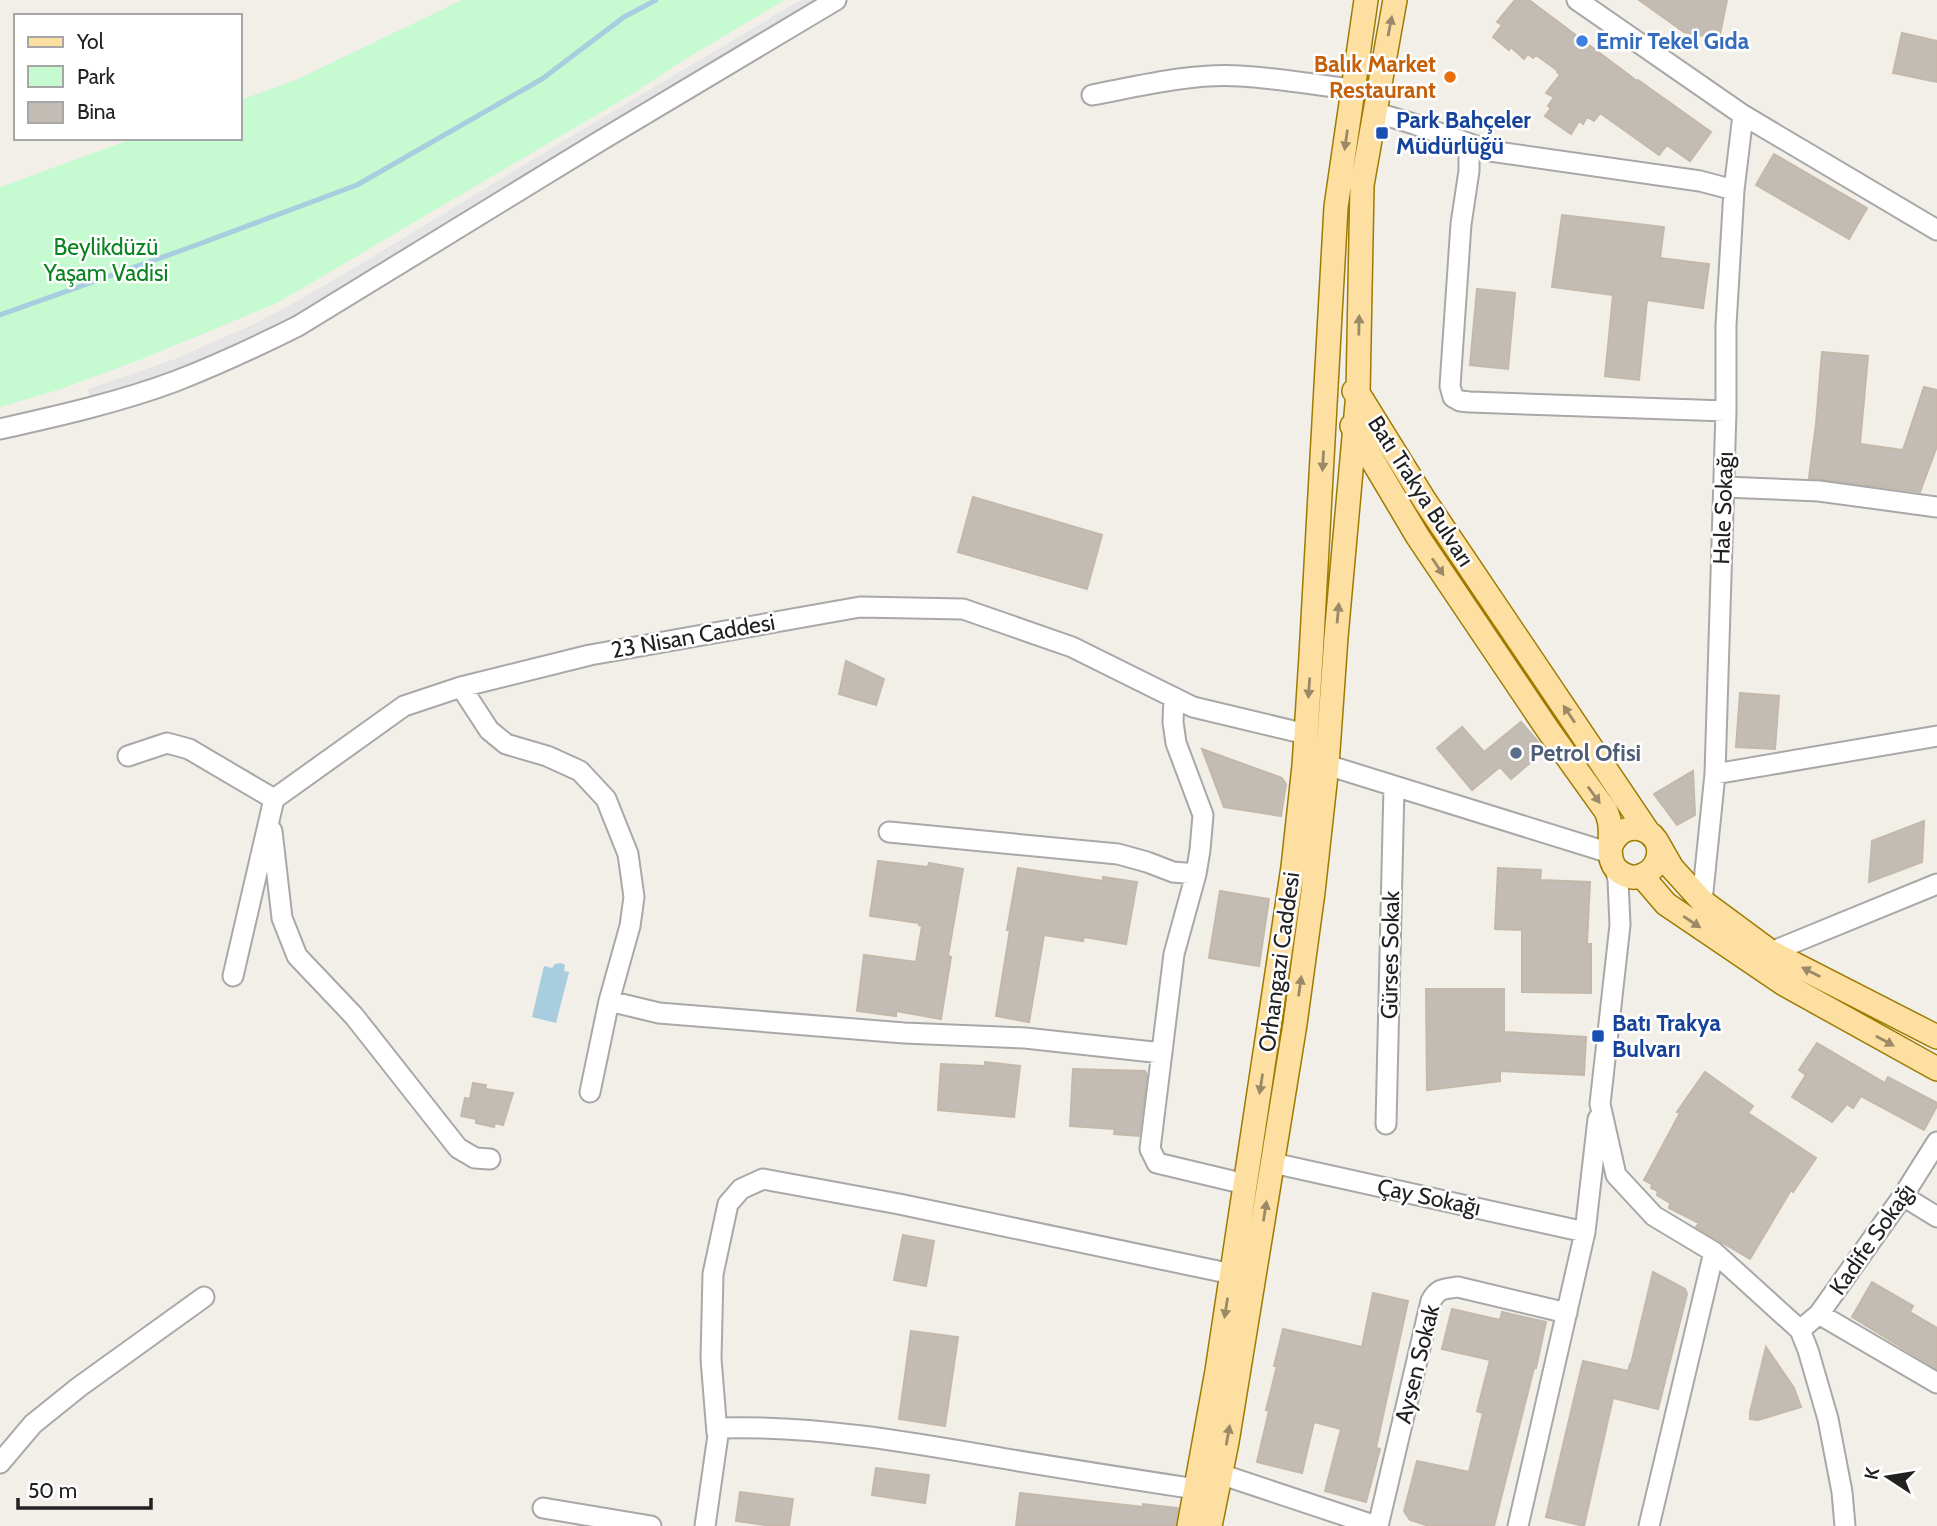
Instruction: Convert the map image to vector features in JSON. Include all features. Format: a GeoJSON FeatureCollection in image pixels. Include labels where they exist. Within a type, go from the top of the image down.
{"type":"FeatureCollection","features":[{"type":"Feature","properties":{"kind":"main road"},"geometry":{"type":"LineString","coordinates":[[1327,393],[1336,207],[1366,0]]}},
{"type":"Feature","properties":{"kind":"main road","name":"Batı Trakya Bulvarı"},"geometry":{"type":"LineString","coordinates":[[1355,429],[1362,185],[1395,0]]}},
{"type":"Feature","properties":{"kind":"main road","name":"Batı Trakya Bulvarı"},"geometry":{"type":"LineString","coordinates":[[1622,864],[1606,811],[1418,537],[1355,429],[1327,393],[1340,388],[1358,393],[1425,501],[1672,868],[1702,901],[1771,952],[1937,1037]]}},
{"type":"Feature","properties":{"kind":"main road","name":"Orhangazi Caddesi"},"geometry":{"type":"LineString","coordinates":[[1189,1526],[1232,1273],[1292,880],[1306,734],[1327,393]]}},
{"type":"Feature","properties":{"kind":"main road","name":"Orhangazi Caddesi"},"geometry":{"type":"LineString","coordinates":[[1210,1526],[1227,1441],[1299,998],[1327,765],[1355,429]]}},
{"type":"Feature","properties":{"kind":"main road"},"geometry":{"type":"LineString","coordinates":[[1347,514],[1353,502],[1366,492],[1377,492],[1402,509]]}},
{"type":"Feature","properties":{"kind":"main road"},"geometry":{"type":"LineString","coordinates":[[1622,864],[1649,873],[1658,860],[1659,852],[1651,835],[1641,829],[1619,833],[1622,864],[1666,904],[1784,984],[1937,1069]]}},
{"type":"Feature","properties":{"kind":"street"},"geometry":{"type":"LineString","coordinates":[[0,429],[174,381],[298,326],[836,0]]}},
{"type":"Feature","properties":{"kind":"street"},"geometry":{"type":"LineString","coordinates":[[1577,0],[1743,115],[1936,226]]}},
{"type":"Feature","properties":{"kind":"street"},"geometry":{"type":"LineString","coordinates":[[1092,95],[1164,81],[1239,76],[1352,89]]}},
{"type":"Feature","properties":{"kind":"street"},"geometry":{"type":"LineString","coordinates":[[1374,112],[1490,151],[1700,181],[1734,190]]}},
{"type":"Feature","properties":{"kind":"street","name":"Hale Sokağı"},"geometry":{"type":"LineString","coordinates":[[1702,901],[1715,774],[1726,411],[1726,325],[1734,190],[1743,115]]}},
{"type":"Feature","properties":{"kind":"street"},"geometry":{"type":"LineString","coordinates":[[1469,144],[1469,171],[1461,224],[1450,386],[1453,397],[1470,402],[1726,411]]}},
{"type":"Feature","properties":{"kind":"street"},"geometry":{"type":"LineString","coordinates":[[1724,487],[1819,491],[1937,507]]}},
{"type":"Feature","properties":{"kind":"street","name":"23 Nisan Caddesi"},"geometry":{"type":"LineString","coordinates":[[272,808],[404,706],[461,687],[590,655],[860,607],[963,609],[1072,647],[1193,707],[1306,734]]}},
{"type":"Feature","properties":{"kind":"street"},"geometry":{"type":"LineString","coordinates":[[461,687],[489,730],[506,744],[547,756],[580,771],[606,799],[628,854],[634,897],[630,926],[609,1001],[590,1091]]}},
{"type":"Feature","properties":{"kind":"street"},"geometry":{"type":"LineString","coordinates":[[1174,698],[1176,743],[1203,815],[1196,874],[1174,954],[1150,1149],[1157,1163],[1245,1184]]}},
{"type":"Feature","properties":{"kind":"street"},"geometry":{"type":"LineString","coordinates":[[1715,774],[1937,736]]}},
{"type":"Feature","properties":{"kind":"street"},"geometry":{"type":"LineString","coordinates":[[128,756],[167,743],[189,749],[272,808],[282,918],[297,956],[354,1016],[458,1148],[475,1158],[491,1159]]}},
{"type":"Feature","properties":{"kind":"street"},"geometry":{"type":"LineString","coordinates":[[1327,765],[1622,864],[1618,880],[1620,925],[1585,1232],[1518,1526]]}},
{"type":"Feature","properties":{"kind":"street","name":"Gürses Sokak"},"geometry":{"type":"LineString","coordinates":[[1386,1124],[1394,786]]}},
{"type":"Feature","properties":{"kind":"street"},"geometry":{"type":"LineString","coordinates":[[233,975],[272,808]]}},
{"type":"Feature","properties":{"kind":"street"},"geometry":{"type":"LineString","coordinates":[[888,832],[1118,854],[1173,872],[1196,874]]}},
{"type":"Feature","properties":{"kind":"street"},"geometry":{"type":"LineString","coordinates":[[1771,952],[1937,884]]}},
{"type":"Feature","properties":{"kind":"street"},"geometry":{"type":"LineString","coordinates":[[609,1001],[659,1013],[904,1033],[1025,1038],[1162,1053]]}},
{"type":"Feature","properties":{"kind":"street"},"geometry":{"type":"LineString","coordinates":[[1600,1104],[1616,1174],[1654,1216],[1714,1252],[1800,1330],[1828,1419],[1842,1492],[1845,1526]]}},
{"type":"Feature","properties":{"kind":"street","name":"Kadife Sokağı"},"geometry":{"type":"LineString","coordinates":[[1800,1330],[1819,1314],[1903,1196],[1937,1142]]}},
{"type":"Feature","properties":{"kind":"street","name":"Çay Sokağı"},"geometry":{"type":"LineString","coordinates":[[1273,1163],[1585,1232]]}},
{"type":"Feature","properties":{"kind":"street"},"geometry":{"type":"LineString","coordinates":[[718,1433],[711,1359],[713,1274],[728,1204],[741,1189],[763,1179],[899,1204],[1232,1273]]}},
{"type":"Feature","properties":{"kind":"street"},"geometry":{"type":"LineString","coordinates":[[1903,1196],[1937,1217]]}},
{"type":"Feature","properties":{"kind":"street"},"geometry":{"type":"LineString","coordinates":[[1649,1526],[1714,1252]]}},
{"type":"Feature","properties":{"kind":"street","name":"Aysen Sokak"},"geometry":{"type":"LineString","coordinates":[[1377,1526],[1435,1293],[1458,1287],[1567,1313]]}},
{"type":"Feature","properties":{"kind":"street"},"geometry":{"type":"LineString","coordinates":[[0,1463],[33,1424],[79,1387],[204,1297]]}},
{"type":"Feature","properties":{"kind":"street"},"geometry":{"type":"LineString","coordinates":[[1819,1314],[1937,1383]]}},
{"type":"Feature","properties":{"kind":"street"},"geometry":{"type":"LineString","coordinates":[[705,1526],[719,1428],[758,1427],[900,1441],[1196,1489]]}},
{"type":"Feature","properties":{"kind":"street"},"geometry":{"type":"LineString","coordinates":[[1220,1474],[1377,1526]]}},
{"type":"Feature","properties":{"kind":"street"},"geometry":{"type":"LineString","coordinates":[[543,1508],[651,1526]]}},
{"type":"Feature","properties":{"kind":"green space","name":"Beylikdüzü Yaşam Vadisi"},"geometry":{"type":"Polygon","coordinates":[[[462,0],[785,0],[632,94],[277,303],[142,359],[61,389],[0,407],[0,187],[129,140],[242,140],[242,99],[296,80],[462,0]]]}},
{"type":"Feature","properties":{"kind":"shaded area"},"geometry":{"type":"Polygon","coordinates":[[[801,0],[819,0],[509,185],[310,308],[177,371],[147,383],[90,398],[88,389],[175,359],[292,304],[801,0]]]}},
{"type":"Feature","properties":{"kind":"water"},"geometry":{"type":"Polygon","coordinates":[[[561,963],[565,965],[564,971],[569,972],[556,1023],[532,1017],[544,966],[552,968],[561,963]]]}},
{"type":"Feature","properties":{"kind":"building"},"geometry":{"type":"Polygon","coordinates":[[[1515,0],[1529,0],[1637,81],[1711,132],[1690,161],[1667,145],[1659,155],[1600,113],[1594,121],[1587,117],[1583,124],[1579,121],[1571,134],[1545,116],[1554,97],[1546,93],[1560,75],[1558,71],[1536,55],[1533,58],[1528,54],[1524,59],[1511,47],[1509,50],[1493,37],[1502,25],[1497,22],[1515,0]]]}},
{"type":"Feature","properties":{"kind":"building"},"geometry":{"type":"Polygon","coordinates":[[[1639,0],[1727,0],[1719,39],[1684,32],[1639,0]]]}},
{"type":"Feature","properties":{"kind":"building"},"geometry":{"type":"Polygon","coordinates":[[[1902,33],[1937,41],[1937,82],[1893,73],[1902,33]]]}},
{"type":"Feature","properties":{"kind":"building"},"geometry":{"type":"Polygon","coordinates":[[[1774,154],[1867,208],[1849,239],[1756,185],[1774,154]]]}},
{"type":"Feature","properties":{"kind":"building"},"geometry":{"type":"Polygon","coordinates":[[[1562,215],[1664,227],[1660,258],[1709,264],[1703,308],[1647,300],[1639,380],[1605,376],[1613,295],[1552,287],[1562,215]]]}},
{"type":"Feature","properties":{"kind":"building"},"geometry":{"type":"Polygon","coordinates":[[[1477,289],[1515,293],[1508,369],[1470,365],[1477,289]]]}},
{"type":"Feature","properties":{"kind":"building"},"geometry":{"type":"Polygon","coordinates":[[[1822,352],[1868,356],[1860,444],[1903,450],[1924,387],[1937,390],[1937,446],[1920,492],[1809,478],[1822,352]]]}},
{"type":"Feature","properties":{"kind":"building"},"geometry":{"type":"Polygon","coordinates":[[[973,497],[1102,535],[1087,589],[958,552],[973,497]]]}},
{"type":"Feature","properties":{"kind":"building"},"geometry":{"type":"Polygon","coordinates":[[[846,661],[884,679],[876,705],[839,694],[846,661]]]}},
{"type":"Feature","properties":{"kind":"building"},"geometry":{"type":"Polygon","coordinates":[[[1740,693],[1779,696],[1775,749],[1736,747],[1740,693]]]}},
{"type":"Feature","properties":{"kind":"building"},"geometry":{"type":"Polygon","coordinates":[[[1521,722],[1545,750],[1511,779],[1500,767],[1472,790],[1437,748],[1462,727],[1484,752],[1521,722]]]}},
{"type":"Feature","properties":{"kind":"building"},"geometry":{"type":"Polygon","coordinates":[[[1202,749],[1282,778],[1286,784],[1281,816],[1224,807],[1202,749]]]}},
{"type":"Feature","properties":{"kind":"building"},"geometry":{"type":"Polygon","coordinates":[[[1693,771],[1695,815],[1677,825],[1654,794],[1693,771]]]}},
{"type":"Feature","properties":{"kind":"building"},"geometry":{"type":"Polygon","coordinates":[[[1924,821],[1922,862],[1869,882],[1872,841],[1924,821]]]}},
{"type":"Feature","properties":{"kind":"building"},"geometry":{"type":"Polygon","coordinates":[[[878,861],[928,867],[929,863],[963,869],[948,956],[951,957],[941,1019],[896,1011],[896,1016],[857,1011],[864,955],[916,962],[922,926],[919,923],[870,916],[878,861]]]}},
{"type":"Feature","properties":{"kind":"building"},"geometry":{"type":"Polygon","coordinates":[[[1018,868],[1103,881],[1103,877],[1137,882],[1126,944],[1084,937],[1083,941],[1044,935],[1029,1022],[996,1016],[1018,868]]]}},
{"type":"Feature","properties":{"kind":"building"},"geometry":{"type":"Polygon","coordinates":[[[1498,868],[1541,870],[1540,880],[1590,882],[1587,944],[1591,944],[1591,993],[1522,992],[1522,930],[1495,929],[1498,868]]]}},
{"type":"Feature","properties":{"kind":"building"},"geometry":{"type":"Polygon","coordinates":[[[1220,891],[1269,899],[1259,966],[1209,958],[1220,891]]]}},
{"type":"Feature","properties":{"kind":"building"},"geometry":{"type":"Polygon","coordinates":[[[1426,989],[1504,989],[1504,1032],[1586,1037],[1584,1075],[1500,1071],[1500,1081],[1427,1090],[1426,989]]]}},
{"type":"Feature","properties":{"kind":"building"},"geometry":{"type":"Polygon","coordinates":[[[1817,1043],[1885,1083],[1888,1077],[1937,1103],[1924,1130],[1861,1096],[1853,1108],[1847,1104],[1832,1122],[1792,1097],[1806,1075],[1799,1070],[1817,1043]]]}},
{"type":"Feature","properties":{"kind":"building"},"geometry":{"type":"Polygon","coordinates":[[[985,1062],[1020,1066],[1014,1117],[938,1110],[941,1064],[985,1066],[985,1062]]]}},
{"type":"Feature","properties":{"kind":"building"},"geometry":{"type":"Polygon","coordinates":[[[1073,1069],[1145,1071],[1147,1075],[1139,1136],[1114,1134],[1115,1129],[1070,1126],[1073,1069]]]}},
{"type":"Feature","properties":{"kind":"building"},"geometry":{"type":"Polygon","coordinates":[[[1705,1072],[1753,1106],[1748,1113],[1816,1158],[1793,1192],[1791,1190],[1750,1259],[1696,1227],[1699,1223],[1669,1208],[1670,1203],[1657,1195],[1658,1191],[1651,1188],[1652,1184],[1644,1180],[1680,1113],[1677,1112],[1705,1072]]]}},
{"type":"Feature","properties":{"kind":"building"},"geometry":{"type":"Polygon","coordinates":[[[473,1083],[486,1085],[485,1089],[513,1093],[503,1125],[495,1123],[494,1127],[461,1116],[465,1098],[470,1099],[473,1083]]]}},
{"type":"Feature","properties":{"kind":"building"},"geometry":{"type":"Polygon","coordinates":[[[903,1235],[934,1241],[926,1286],[894,1280],[903,1235]]]}},
{"type":"Feature","properties":{"kind":"building"},"geometry":{"type":"Polygon","coordinates":[[[1653,1272],[1685,1289],[1687,1294],[1658,1409],[1613,1398],[1584,1526],[1546,1517],[1583,1361],[1628,1371],[1653,1272]]]}},
{"type":"Feature","properties":{"kind":"building"},"geometry":{"type":"Polygon","coordinates":[[[1872,1282],[1913,1306],[1910,1312],[1937,1328],[1937,1369],[1852,1317],[1872,1282]]]}},
{"type":"Feature","properties":{"kind":"building"},"geometry":{"type":"Polygon","coordinates":[[[1373,1293],[1408,1301],[1376,1448],[1380,1449],[1366,1502],[1325,1491],[1341,1429],[1314,1422],[1302,1473],[1257,1462],[1283,1329],[1362,1347],[1373,1293]]]}},
{"type":"Feature","properties":{"kind":"building"},"geometry":{"type":"Polygon","coordinates":[[[1452,1309],[1500,1320],[1502,1312],[1546,1322],[1494,1526],[1429,1526],[1410,1520],[1404,1511],[1417,1461],[1469,1472],[1483,1413],[1477,1411],[1490,1360],[1442,1349],[1452,1309]]]}},
{"type":"Feature","properties":{"kind":"building"},"geometry":{"type":"Polygon","coordinates":[[[911,1331],[958,1337],[945,1426],[899,1419],[911,1331]]]}},
{"type":"Feature","properties":{"kind":"building"},"geometry":{"type":"Polygon","coordinates":[[[1766,1347],[1794,1388],[1801,1407],[1758,1420],[1750,1419],[1750,1412],[1766,1347]]]}},
{"type":"Feature","properties":{"kind":"building"},"geometry":{"type":"Polygon","coordinates":[[[876,1468],[929,1475],[925,1503],[872,1495],[876,1468]]]}},
{"type":"Feature","properties":{"kind":"building"},"geometry":{"type":"Polygon","coordinates":[[[740,1492],[793,1499],[789,1526],[736,1521],[740,1492]]]}},
{"type":"Feature","properties":{"kind":"building"},"geometry":{"type":"Polygon","coordinates":[[[1020,1493],[1143,1507],[1143,1504],[1178,1508],[1175,1526],[1016,1526],[1020,1493]]]}},
{"type":"Feature","properties":{"kind":"waterway"},"geometry":{"type":"LineString","coordinates":[[0,315],[357,185],[542,79],[624,17],[656,0]]}},
{"type":"Feature","properties":{"kind":"place","name":"Emir Tekel Gıda"},"geometry":{"type":"Point","coordinates":[1582,41]}},
{"type":"Feature","properties":{"kind":"place","name":"Balık Market Restaurant"},"geometry":{"type":"Point","coordinates":[1450,77]}},
{"type":"Feature","properties":{"kind":"place","name":"Park Bahçeler Müdürlüğü"},"geometry":{"type":"Point","coordinates":[1382,133]}},
{"type":"Feature","properties":{"kind":"place","name":"Petrol Ofisi"},"geometry":{"type":"Point","coordinates":[1516,753]}},
{"type":"Feature","properties":{"kind":"place","name":"Batı Trakya Bulvarı"},"geometry":{"type":"Point","coordinates":[1598,1036]}}]}
